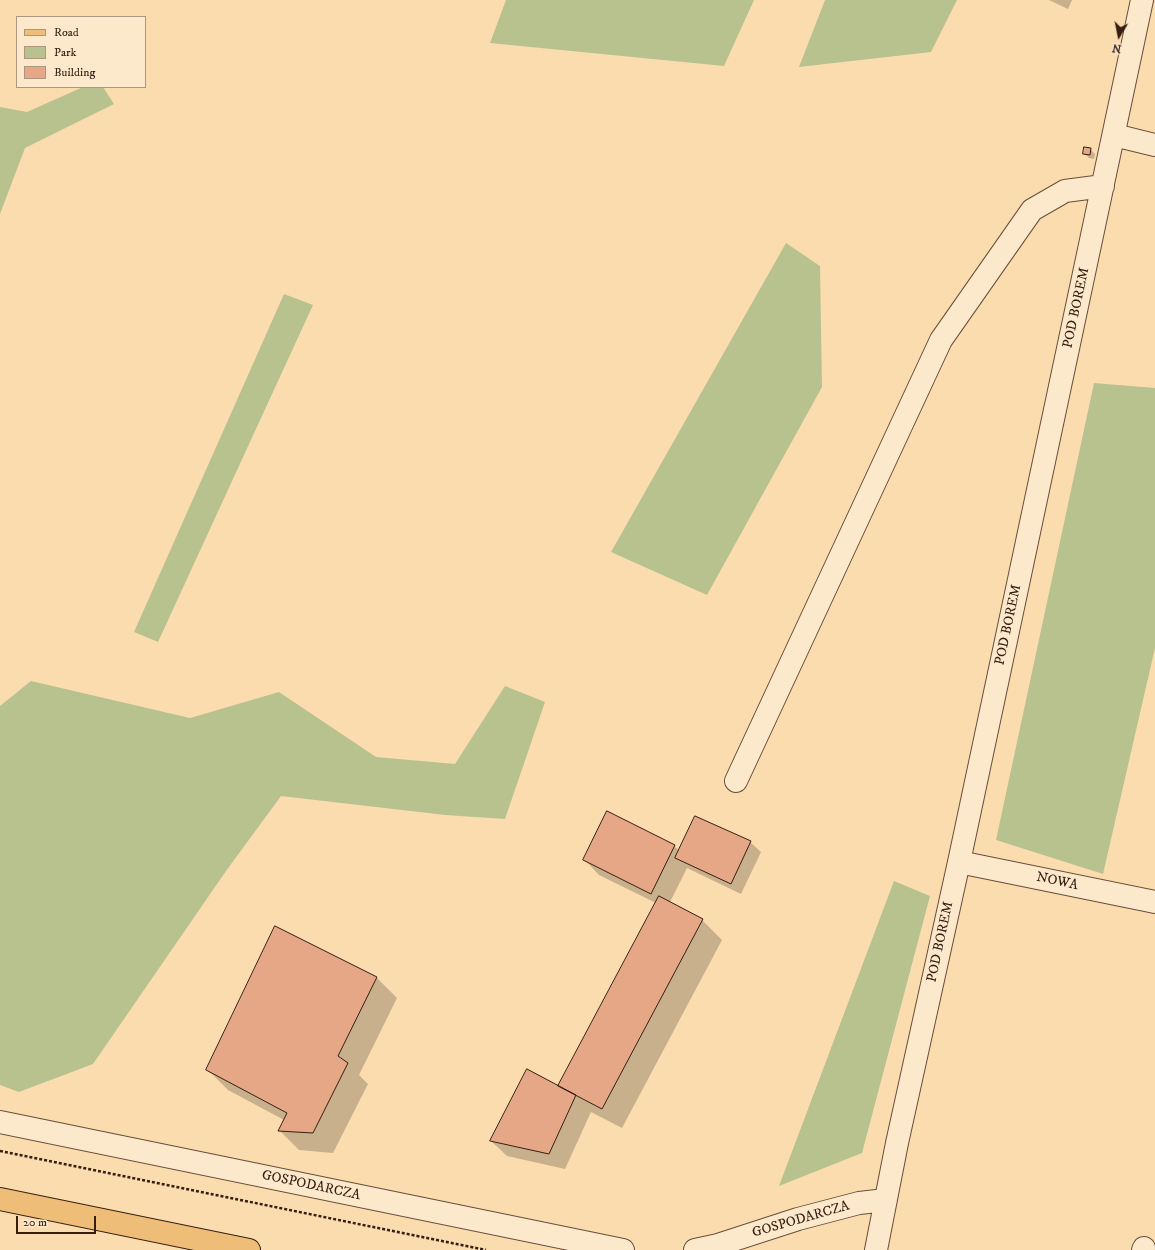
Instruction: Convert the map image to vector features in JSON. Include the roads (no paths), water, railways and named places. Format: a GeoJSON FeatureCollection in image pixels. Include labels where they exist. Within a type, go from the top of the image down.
{"type":"FeatureCollection","features":[{"type":"Feature","properties":{"kind":"main road"},"geometry":{"type":"LineString","coordinates":[[0,1199],[248,1250]]}},
{"type":"Feature","properties":{"kind":"street","name":"POD BOREM"},"geometry":{"type":"LineString","coordinates":[[876,1250],[897,1143],[959,862],[1142,0]]}},
{"type":"Feature","properties":{"kind":"street"},"geometry":{"type":"LineString","coordinates":[[1114,135],[1155,145]]}},
{"type":"Feature","properties":{"kind":"street"},"geometry":{"type":"LineString","coordinates":[[736,780],[941,340],[1032,210],[1065,191],[1103,186]]}},
{"type":"Feature","properties":{"kind":"street","name":"NOWA"},"geometry":{"type":"LineString","coordinates":[[959,862],[1155,902]]}},
{"type":"Feature","properties":{"kind":"street","name":"GOSPODARCZA"},"geometry":{"type":"LineString","coordinates":[[0,1122],[623,1250]]}},
{"type":"Feature","properties":{"kind":"street","name":"GOSPODARCZA"},"geometry":{"type":"LineString","coordinates":[[695,1250],[718,1246],[805,1217],[859,1203],[886,1200]]}}]}
